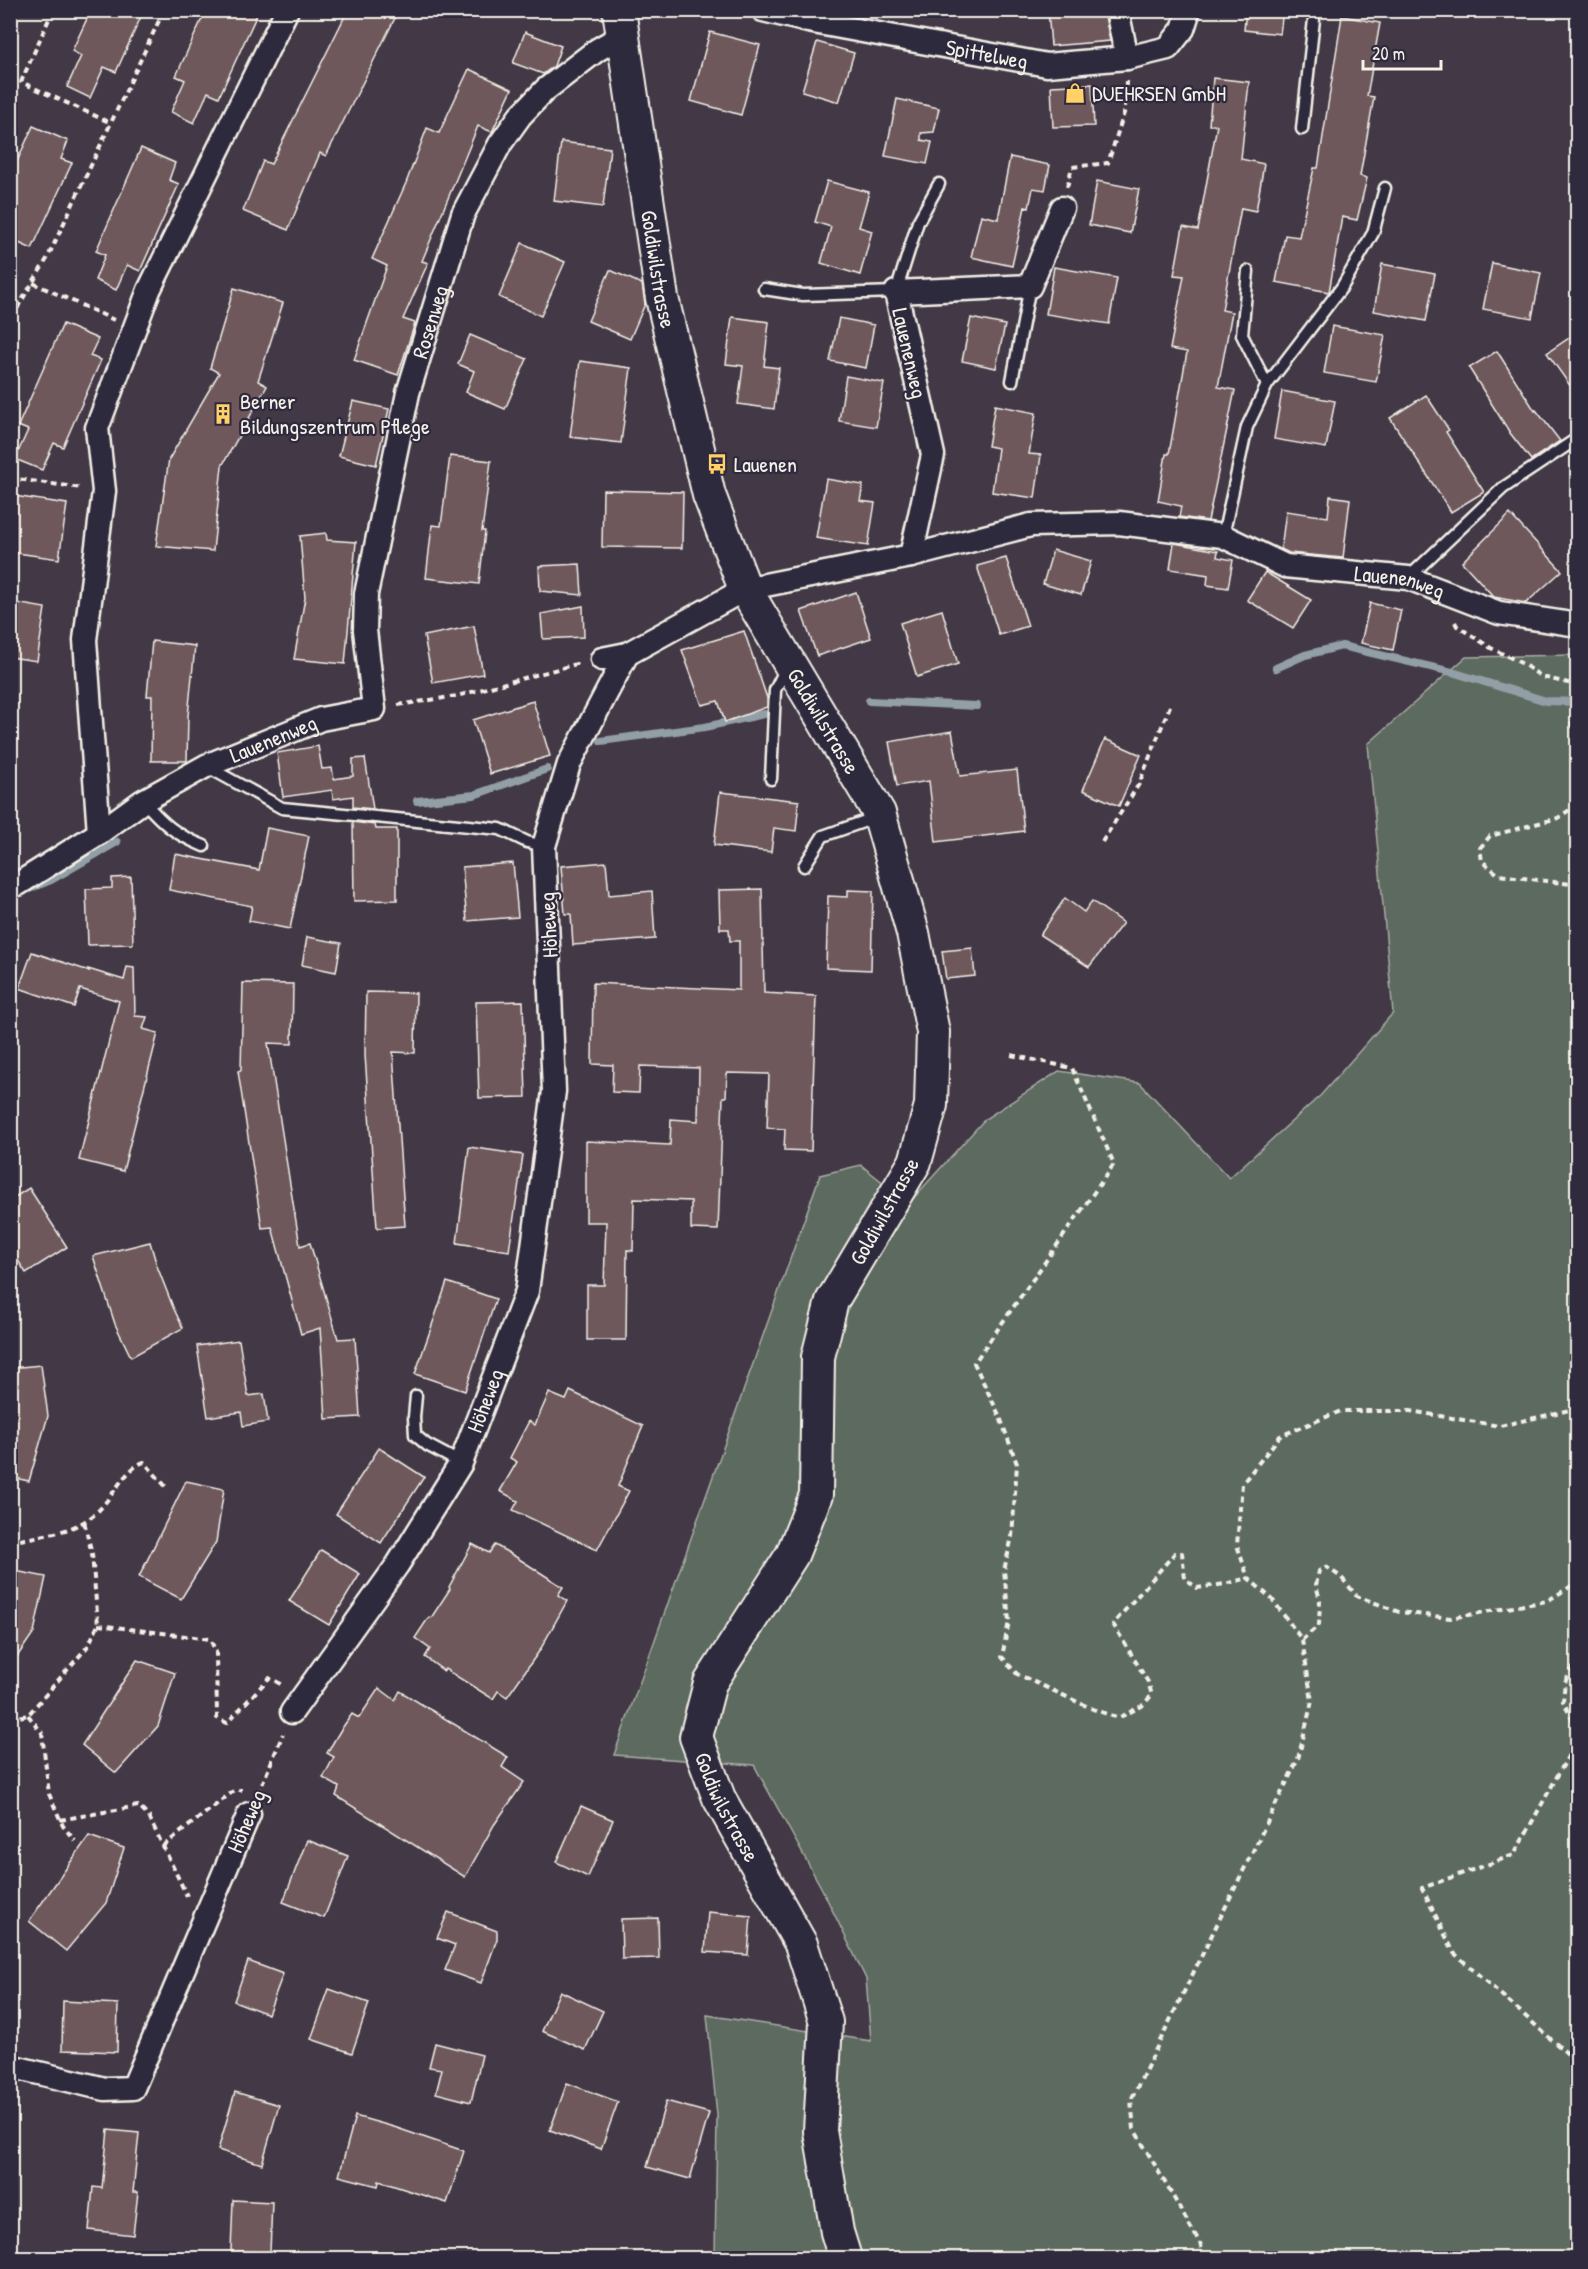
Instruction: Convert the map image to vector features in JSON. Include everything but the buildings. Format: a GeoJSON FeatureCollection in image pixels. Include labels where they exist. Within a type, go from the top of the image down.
{"type":"FeatureCollection","features":[{"type":"Feature","properties":{"kind":"street"},"geometry":{"type":"LineString","coordinates":[[99,833],[85,640],[104,491],[97,428],[149,290],[287,10]]}},
{"type":"Feature","properties":{"kind":"street","name":"Spittelweg"},"geometry":{"type":"LineString","coordinates":[[763,10],[808,21],[1047,65],[1126,58],[1168,48],[1183,29],[1189,10]]}},
{"type":"Feature","properties":{"kind":"street"},"geometry":{"type":"LineString","coordinates":[[1117,10],[1126,58]]}},
{"type":"Feature","properties":{"kind":"street","name":"Goldiwilstrasse"},"geometry":{"type":"LineString","coordinates":[[621,23],[662,298],[709,495],[746,589],[879,816],[913,933],[933,1032],[931,1105],[915,1162],[832,1301],[818,1357],[816,1495],[792,1555],[710,1683],[696,1737],[719,1798],[801,1944],[826,2022],[820,2131],[837,2232],[845,2259]]}},
{"type":"Feature","properties":{"kind":"street","name":"Rosenweg"},"geometry":{"type":"LineString","coordinates":[[375,709],[365,630],[366,594],[408,393],[463,214],[500,144],[520,116],[554,83],[597,50],[621,23]]}},
{"type":"Feature","properties":{"kind":"street"},"geometry":{"type":"LineString","coordinates":[[1030,286],[1062,208]]}},
{"type":"Feature","properties":{"kind":"street","name":"Lauenenweg"},"geometry":{"type":"LineString","coordinates":[[910,556],[933,455],[896,292],[1030,286]]}},
{"type":"Feature","properties":{"kind":"street","name":"Lauenenweg"},"geometry":{"type":"LineString","coordinates":[[602,660],[627,654],[746,589],[910,556],[1031,525],[1119,523],[1223,536],[1285,566],[1408,578],[1499,613],[1578,625]]}},
{"type":"Feature","properties":{"kind":"street","name":"Höheweg"},"geometry":{"type":"LineString","coordinates":[[292,1712],[398,1564],[461,1463],[527,1291],[554,1091],[544,846],[569,764],[627,654]]}},
{"type":"Feature","properties":{"kind":"street","name":"Lauenenweg"},"geometry":{"type":"LineString","coordinates":[[10,886],[18,884],[99,833],[143,801],[206,766],[321,719],[375,709]]}},
{"type":"Feature","properties":{"kind":"street","name":"Höheweg"},"geometry":{"type":"LineString","coordinates":[[10,2066],[105,2089],[133,2088],[249,1814]]}},
{"type":"Feature","properties":{"kind":"lane"},"geometry":{"type":"LineString","coordinates":[[1302,129],[1315,10]]}},
{"type":"Feature","properties":{"kind":"lane"},"geometry":{"type":"LineString","coordinates":[[764,290],[804,295],[896,292],[918,222],[939,184]]}},
{"type":"Feature","properties":{"kind":"lane"},"geometry":{"type":"LineString","coordinates":[[1223,536],[1247,427],[1267,385],[1342,287],[1373,233],[1385,188]]}},
{"type":"Feature","properties":{"kind":"lane"},"geometry":{"type":"LineString","coordinates":[[1248,271],[1242,335],[1267,385]]}},
{"type":"Feature","properties":{"kind":"lane"},"geometry":{"type":"LineString","coordinates":[[1012,381],[1030,286]]}},
{"type":"Feature","properties":{"kind":"lane"},"geometry":{"type":"LineString","coordinates":[[1408,578],[1503,488],[1578,438]]}},
{"type":"Feature","properties":{"kind":"lane"},"geometry":{"type":"LineString","coordinates":[[771,779],[775,690],[789,662]]}},
{"type":"Feature","properties":{"kind":"lane"},"geometry":{"type":"LineString","coordinates":[[206,766],[282,808],[500,829],[527,842],[544,846]]}},
{"type":"Feature","properties":{"kind":"lane"},"geometry":{"type":"LineString","coordinates":[[143,801],[164,824],[179,836],[204,846]]}},
{"type":"Feature","properties":{"kind":"lane"},"geometry":{"type":"LineString","coordinates":[[804,866],[823,836],[879,816]]}},
{"type":"Feature","properties":{"kind":"lane"},"geometry":{"type":"LineString","coordinates":[[416,1396],[415,1435],[427,1445],[461,1463]]}},
{"type":"Feature","properties":{"kind":"path"},"geometry":{"type":"LineString","coordinates":[[53,10],[21,82],[111,123]]}},
{"type":"Feature","properties":{"kind":"path"},"geometry":{"type":"LineString","coordinates":[[10,328],[19,305],[47,259],[164,10]]}},
{"type":"Feature","properties":{"kind":"path"},"geometry":{"type":"LineString","coordinates":[[1062,208],[1072,167],[1108,163],[1125,110],[1126,58]]}},
{"type":"Feature","properties":{"kind":"path"},"geometry":{"type":"LineString","coordinates":[[33,283],[134,329]]}},
{"type":"Feature","properties":{"kind":"path"},"geometry":{"type":"LineString","coordinates":[[10,301],[19,305]]}},
{"type":"Feature","properties":{"kind":"path"},"geometry":{"type":"LineString","coordinates":[[10,478],[104,491]]}},
{"type":"Feature","properties":{"kind":"path"},"geometry":{"type":"LineString","coordinates":[[1440,590],[1457,626],[1542,677],[1577,685],[1576,711],[1570,720],[1573,727],[1578,726]]}},
{"type":"Feature","properties":{"kind":"path"},"geometry":{"type":"LineString","coordinates":[[375,709],[458,696],[566,665]]}},
{"type":"Feature","properties":{"kind":"path"},"geometry":{"type":"LineString","coordinates":[[1102,842],[1139,784],[1170,706]]}},
{"type":"Feature","properties":{"kind":"path"},"geometry":{"type":"LineString","coordinates":[[1578,804],[1558,818],[1490,836],[1480,848],[1482,861],[1499,875],[1578,885]]}},
{"type":"Feature","properties":{"kind":"path"},"geometry":{"type":"LineString","coordinates":[[1011,1055],[1072,1068],[1114,1164],[974,1363],[1000,1417],[1017,1464],[1012,1537],[1004,1570],[1009,1621],[1002,1657],[1017,1674],[1092,1709],[1118,1718],[1142,1706],[1152,1695],[1148,1682],[1113,1624],[1175,1553],[1182,1553],[1185,1579],[1197,1588],[1248,1578]]}},
{"type":"Feature","properties":{"kind":"path"},"geometry":{"type":"LineString","coordinates":[[1205,2259],[1200,2242],[1134,2129],[1131,2100],[1298,1759],[1312,1701],[1302,1640],[1272,1599],[1248,1578],[1237,1545],[1242,1484],[1280,1436],[1341,1411],[1410,1411],[1500,1426],[1578,1408]]}},
{"type":"Feature","properties":{"kind":"path"},"geometry":{"type":"LineString","coordinates":[[10,1542],[70,1529],[90,1518],[113,1495],[128,1473],[136,1465],[144,1462],[168,1490]]}},
{"type":"Feature","properties":{"kind":"path"},"geometry":{"type":"LineString","coordinates":[[10,1719],[28,1715],[88,1646],[98,1625],[92,1554],[84,1521]]}},
{"type":"Feature","properties":{"kind":"path"},"geometry":{"type":"LineString","coordinates":[[1302,1640],[1319,1625],[1320,1600],[1316,1585],[1319,1571],[1326,1567],[1341,1577],[1357,1596],[1399,1612],[1451,1618],[1547,1601],[1578,1582]]}},
{"type":"Feature","properties":{"kind":"path"},"geometry":{"type":"LineString","coordinates":[[98,1625],[210,1639],[216,1652],[217,1718],[227,1723],[269,1677]]}},
{"type":"Feature","properties":{"kind":"path"},"geometry":{"type":"LineString","coordinates":[[1578,1659],[1565,1682],[1563,1701],[1572,1719],[1577,1740],[1514,1855],[1422,1888],[1454,1953],[1578,2063]]}},
{"type":"Feature","properties":{"kind":"path","name":"Höheweg"},"geometry":{"type":"LineString","coordinates":[[249,1814],[292,1712]]}},
{"type":"Feature","properties":{"kind":"path"},"geometry":{"type":"LineString","coordinates":[[28,1715],[42,1733],[50,1794],[60,1820],[75,1841]]}},
{"type":"Feature","properties":{"kind":"path"},"geometry":{"type":"LineString","coordinates":[[163,1846],[235,1790],[259,1792]]}},
{"type":"Feature","properties":{"kind":"path"},"geometry":{"type":"LineString","coordinates":[[60,1820],[138,1806],[149,1817],[202,1926]]}},
{"type":"Feature","properties":{"kind":"green space"},"geometry":{"type":"Polygon","coordinates":[[[1577,655],[1577,2258],[715,2258],[717,2115],[707,2015],[871,2041],[866,1979],[822,1889],[754,1765],[614,1755],[820,1175],[861,1165],[909,1203],[985,1119],[1059,1071],[1140,1083],[1229,1178],[1321,1095],[1393,1013],[1368,744],[1466,657],[1577,655]]]}},
{"type":"Feature","properties":{"kind":"waterway"},"geometry":{"type":"LineString","coordinates":[[1276,668],[1305,655],[1342,646],[1452,672],[1546,701],[1578,702]]}},
{"type":"Feature","properties":{"kind":"waterway"},"geometry":{"type":"LineString","coordinates":[[869,701],[977,706]]}},
{"type":"Feature","properties":{"kind":"waterway"},"geometry":{"type":"LineString","coordinates":[[601,741],[705,727],[764,714]]}},
{"type":"Feature","properties":{"kind":"waterway"},"geometry":{"type":"LineString","coordinates":[[417,801],[474,795],[547,769]]}},
{"type":"Feature","properties":{"kind":"waterway"},"geometry":{"type":"LineString","coordinates":[[29,889],[51,880],[117,842]]}},
{"type":"Feature","properties":{"kind":"place","name":"DUEHRSEN GmbH"},"geometry":{"type":"Point","coordinates":[1075,93]}},
{"type":"Feature","properties":{"kind":"place","name":"Berner Bildungszentrum Pflege"},"geometry":{"type":"Point","coordinates":[223,414]}},
{"type":"Feature","properties":{"kind":"place","name":"Lauenen"},"geometry":{"type":"Point","coordinates":[717,464]}}]}
